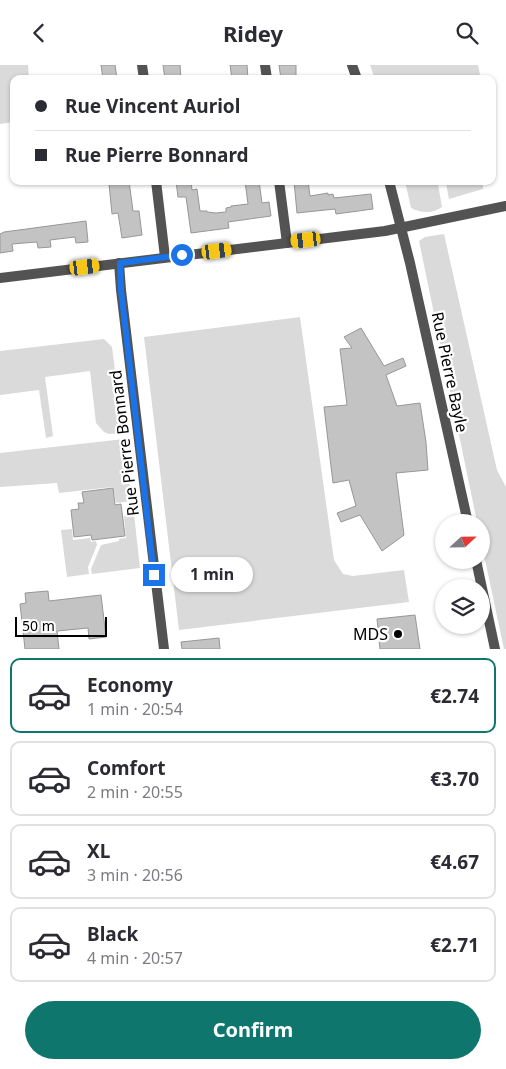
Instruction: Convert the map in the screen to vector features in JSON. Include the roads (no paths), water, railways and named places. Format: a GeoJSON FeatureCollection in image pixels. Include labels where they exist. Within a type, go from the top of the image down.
{"type":"FeatureCollection","features":[{"type":"Feature","properties":{"kind":"street"},"geometry":{"type":"LineString","coordinates":[[156,185],[165,257]]}},
{"type":"Feature","properties":{"kind":"street"},"geometry":{"type":"LineString","coordinates":[[280,185],[287,243]]}},
{"type":"Feature","properties":{"kind":"street","name":"Rue Pierre Bayle"},"geometry":{"type":"LineString","coordinates":[[391,185],[466,514]]}},
{"type":"Feature","properties":{"kind":"street"},"geometry":{"type":"LineString","coordinates":[[0,278],[400,228],[506,206]]}},
{"type":"Feature","properties":{"kind":"street","name":"Rue Pierre Bonnard"},"geometry":{"type":"LineString","coordinates":[[120,263],[164,649]]}},
{"type":"Feature","properties":{"kind":"street"},"geometry":{"type":"LineString","coordinates":[[478,569],[495,649]]}},
{"type":"Feature","properties":{"kind":"place","name":"MDS"},"geometry":{"type":"Point","coordinates":[398,634]}}]}
